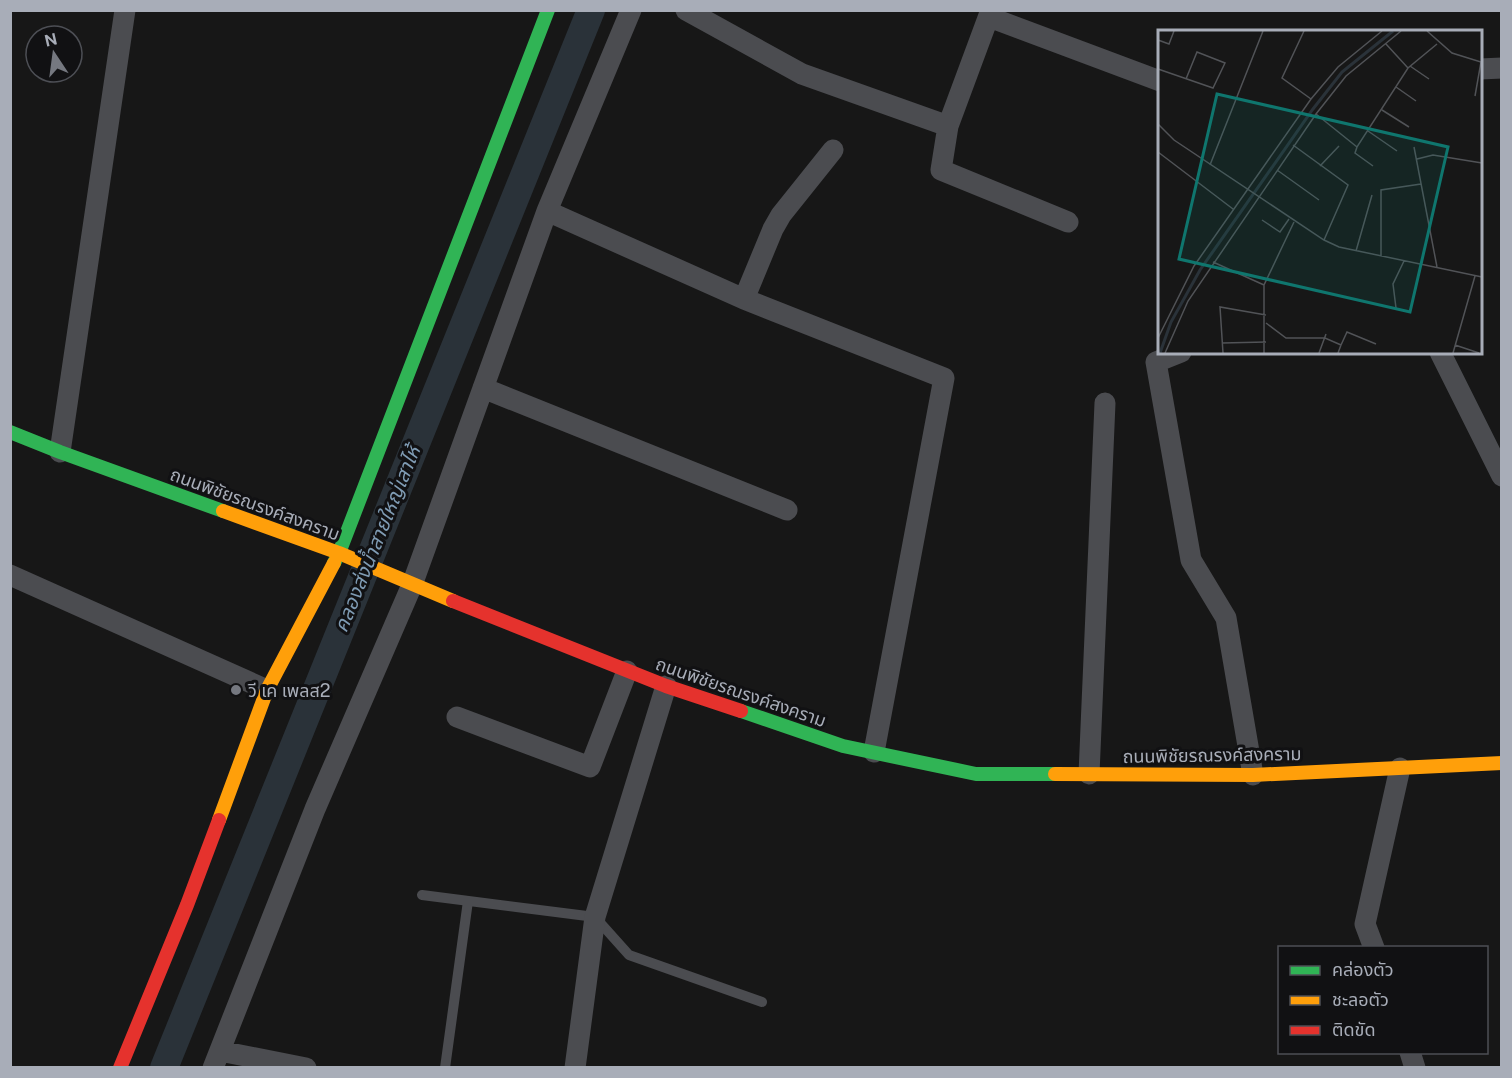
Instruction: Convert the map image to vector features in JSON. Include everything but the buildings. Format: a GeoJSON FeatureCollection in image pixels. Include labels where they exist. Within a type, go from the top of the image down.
{"type":"FeatureCollection","features":[{"type":"Feature","properties":{"kind":"main road"},"geometry":{"type":"LineString","coordinates":[[120,1068],[187,904],[267,690],[344,556],[548,10]]}},
{"type":"Feature","properties":{"kind":"main road","name":"ถนนพิชัยรณรงค์สงคราม"},"geometry":{"type":"LineString","coordinates":[[10,432],[344,556],[666,686],[843,746],[976,774],[1252,775],[1502,763]]}},
{"type":"Feature","properties":{"kind":"street"},"geometry":{"type":"LineString","coordinates":[[60,452],[125,10]]}},
{"type":"Feature","properties":{"kind":"street"},"geometry":{"type":"LineString","coordinates":[[306,1068],[216,1059],[315,809],[412,585],[548,211],[631,10]]}},
{"type":"Feature","properties":{"kind":"street"},"geometry":{"type":"LineString","coordinates":[[686,10],[802,74],[948,126]]}},
{"type":"Feature","properties":{"kind":"street"},"geometry":{"type":"LineString","coordinates":[[1068,222],[941,170],[948,126],[990,14],[1158,80]]}},
{"type":"Feature","properties":{"kind":"street"},"geometry":{"type":"LineString","coordinates":[[1482,69],[1502,68]]}},
{"type":"Feature","properties":{"kind":"street"},"geometry":{"type":"LineString","coordinates":[[744,299],[781,215],[833,150]]}},
{"type":"Feature","properties":{"kind":"street"},"geometry":{"type":"LineString","coordinates":[[548,211],[744,299],[944,378],[874,752]]}},
{"type":"Feature","properties":{"kind":"street"},"geometry":{"type":"LineString","coordinates":[[1176,354],[1156,362],[1191,560],[1226,618],[1252,775]]}},
{"type":"Feature","properties":{"kind":"street"},"geometry":{"type":"LineString","coordinates":[[1441,354],[1502,476]]}},
{"type":"Feature","properties":{"kind":"street"},"geometry":{"type":"LineString","coordinates":[[483,388],[787,510]]}},
{"type":"Feature","properties":{"kind":"street"},"geometry":{"type":"LineString","coordinates":[[1089,774],[1105,403]]}},
{"type":"Feature","properties":{"kind":"street"},"geometry":{"type":"LineString","coordinates":[[10,575],[267,690]]}},
{"type":"Feature","properties":{"kind":"street"},"geometry":{"type":"LineString","coordinates":[[457,717],[590,767],[627,671]]}},
{"type":"Feature","properties":{"kind":"street"},"geometry":{"type":"LineString","coordinates":[[575,1068],[595,917],[666,686]]}},
{"type":"Feature","properties":{"kind":"street"},"geometry":{"type":"LineString","coordinates":[[1373,946],[1365,924],[1400,768]]}},
{"type":"Feature","properties":{"kind":"lane"},"geometry":{"type":"LineString","coordinates":[[422,895],[595,917],[629,955],[762,1002]]}},
{"type":"Feature","properties":{"kind":"lane"},"geometry":{"type":"LineString","coordinates":[[445,1068],[468,901]]}},
{"type":"Feature","properties":{"kind":"waterway","name":"คลองส่งน้ำสายใหญ่เสาไห้"},"geometry":{"type":"LineString","coordinates":[[164,1068],[591,10]]}},
{"type":"Feature","properties":{"kind":"traffic: fast"},"geometry":{"type":"LineString","coordinates":[[334,563],[548,10]]}},
{"type":"Feature","properties":{"kind":"traffic: fast"},"geometry":{"type":"LineString","coordinates":[[10,432],[223,511]]}},
{"type":"Feature","properties":{"kind":"traffic: fast"},"geometry":{"type":"LineString","coordinates":[[741,711],[843,746],[976,774],[1055,774]]}},
{"type":"Feature","properties":{"kind":"traffic: slow"},"geometry":{"type":"LineString","coordinates":[[223,511],[339,553],[453,601]]}},
{"type":"Feature","properties":{"kind":"traffic: slow"},"geometry":{"type":"LineString","coordinates":[[219,820],[267,690],[334,563]]}},
{"type":"Feature","properties":{"kind":"traffic: slow"},"geometry":{"type":"LineString","coordinates":[[1055,774],[1253,775],[1502,763]]}},
{"type":"Feature","properties":{"kind":"traffic: jam"},"geometry":{"type":"LineString","coordinates":[[453,601],[666,686],[741,711]]}},
{"type":"Feature","properties":{"kind":"traffic: jam"},"geometry":{"type":"LineString","coordinates":[[120,1068],[219,820]]}},
{"type":"Feature","properties":{"kind":"place","name":"วี เค เพลส2"},"geometry":{"type":"Point","coordinates":[236,690]}}]}
